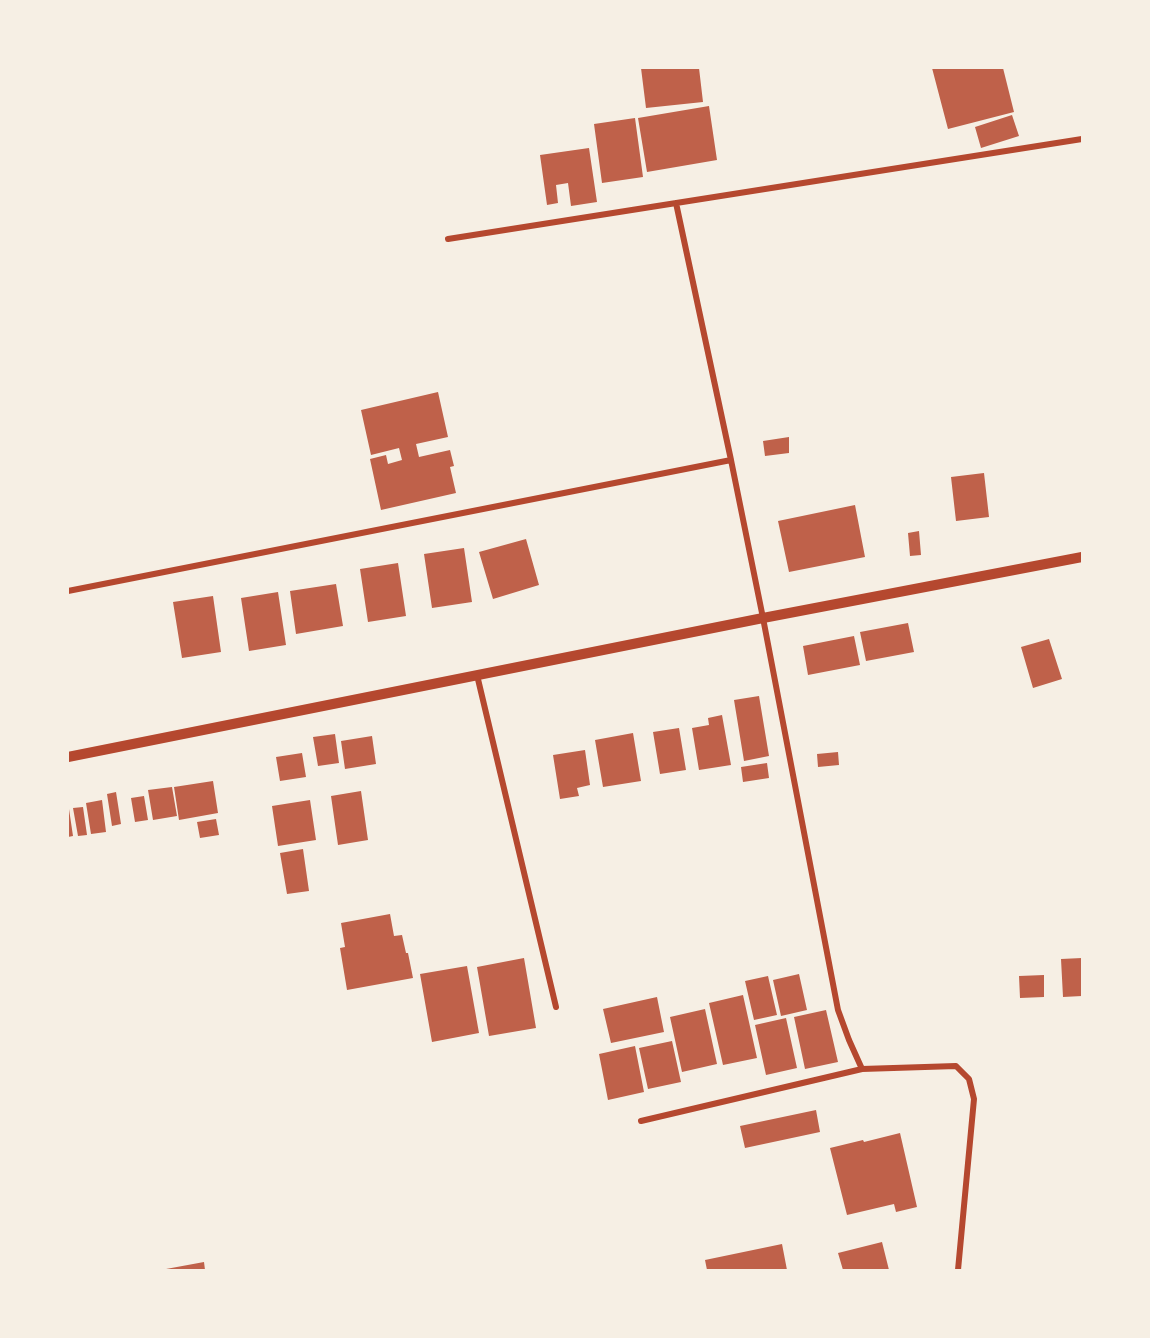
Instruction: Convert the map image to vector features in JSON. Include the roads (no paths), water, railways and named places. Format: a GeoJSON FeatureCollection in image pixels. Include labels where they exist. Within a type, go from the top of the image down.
{"type":"FeatureCollection","features":[{"type":"Feature","properties":{"kind":"street"},"geometry":{"type":"LineString","coordinates":[[448,239],[1083,139]]}},
{"type":"Feature","properties":{"kind":"street"},"geometry":{"type":"LineString","coordinates":[[676,203],[763,618],[838,1010],[862,1069]]}},
{"type":"Feature","properties":{"kind":"street"},"geometry":{"type":"LineString","coordinates":[[68,591],[731,460]]}},
{"type":"Feature","properties":{"kind":"street"},"geometry":{"type":"LineString","coordinates":[[68,757],[1083,556]]}},
{"type":"Feature","properties":{"kind":"street"},"geometry":{"type":"LineString","coordinates":[[477,675],[556,1007]]}},
{"type":"Feature","properties":{"kind":"street"},"geometry":{"type":"LineString","coordinates":[[640,1121],[862,1069],[956,1066],[969,1079],[974,1099],[958,1270]]}}]}
